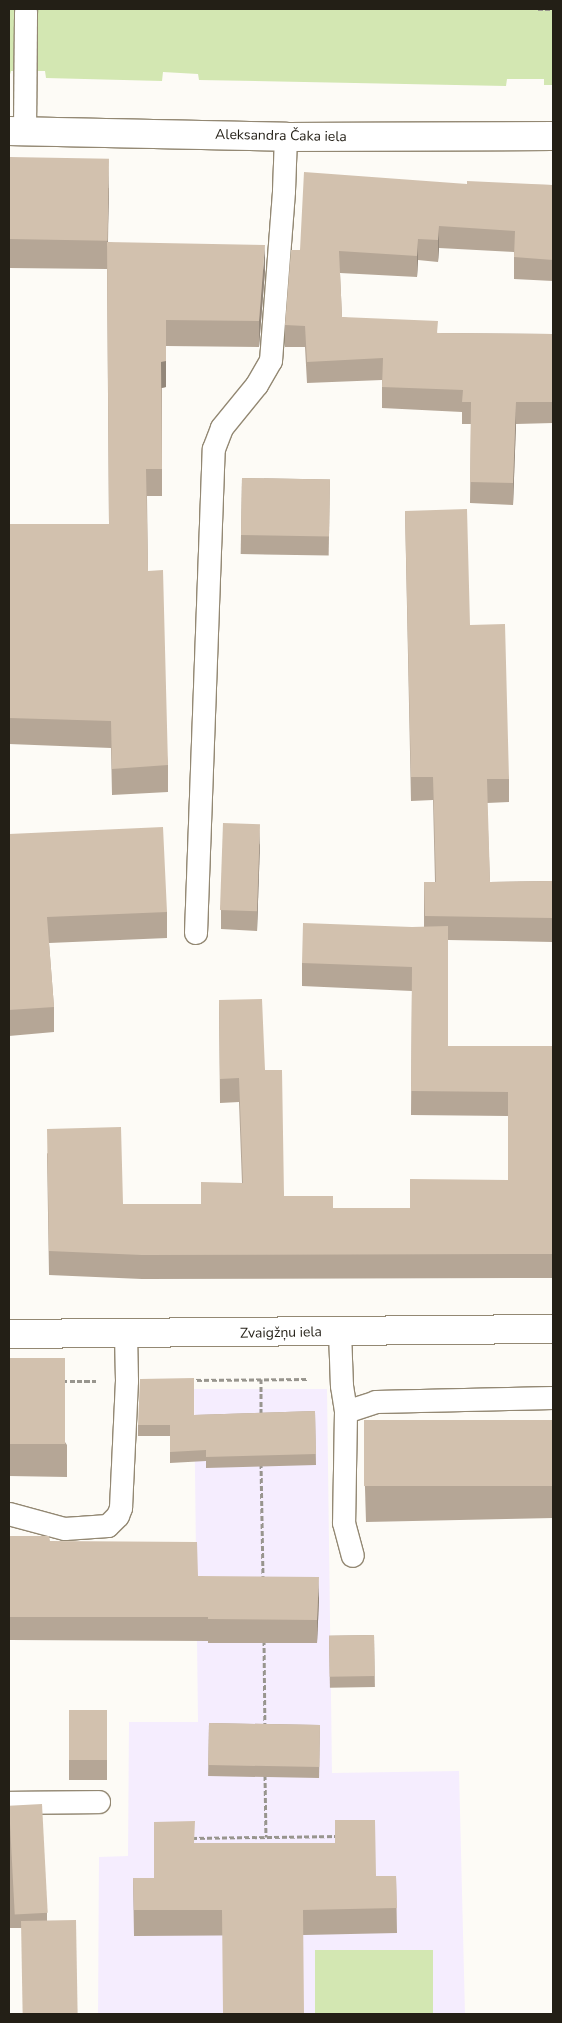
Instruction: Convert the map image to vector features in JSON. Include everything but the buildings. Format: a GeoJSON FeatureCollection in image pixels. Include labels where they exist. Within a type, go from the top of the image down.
{"type":"FeatureCollection","features":[{"type":"Feature","properties":{"kind":"street","name":"Aleksandra Čaka iela"},"geometry":{"type":"LineString","coordinates":[[17,131],[286,137],[553,136]]}},
{"type":"Feature","properties":{"kind":"street","name":"Zvaigžņu iela"},"geometry":{"type":"LineString","coordinates":[[9,1334],[553,1329]]}},
{"type":"Feature","properties":{"kind":"lane"},"geometry":{"type":"LineString","coordinates":[[17,131],[26,12]]}},
{"type":"Feature","properties":{"kind":"lane"},"geometry":{"type":"LineString","coordinates":[[196,933],[214,449],[222,428],[258,385],[271,361],[284,191],[286,137]]}},
{"type":"Feature","properties":{"kind":"lane"},"geometry":{"type":"LineString","coordinates":[[340,1332],[342,1379],[346,1412],[344,1523],[353,1556]]}},
{"type":"Feature","properties":{"kind":"lane"},"geometry":{"type":"LineString","coordinates":[[9,1514],[65,1530],[108,1526],[114,1522],[121,1508],[127,1381],[126,1333]]}},
{"type":"Feature","properties":{"kind":"lane"},"geometry":{"type":"LineString","coordinates":[[346,1412],[376,1402],[553,1398]]}},
{"type":"Feature","properties":{"kind":"lane"},"geometry":{"type":"LineString","coordinates":[[9,1803],[99,1802]]}},
{"type":"Feature","properties":{"kind":"path"},"geometry":{"type":"LineString","coordinates":[[538,9],[553,9]]}},
{"type":"Feature","properties":{"kind":"path"},"geometry":{"type":"LineString","coordinates":[[184,1380],[342,1379]]}},
{"type":"Feature","properties":{"kind":"path"},"geometry":{"type":"LineString","coordinates":[[261,1380],[261,1419]]}},
{"type":"Feature","properties":{"kind":"path"},"geometry":{"type":"LineString","coordinates":[[58,1381],[127,1381]]}},
{"type":"Feature","properties":{"kind":"path"},"geometry":{"type":"LineString","coordinates":[[261,1458],[263,1588]]}},
{"type":"Feature","properties":{"kind":"path"},"geometry":{"type":"LineString","coordinates":[[264,1638],[265,1738]]}},
{"type":"Feature","properties":{"kind":"path"},"geometry":{"type":"LineString","coordinates":[[265,1768],[266,1837]]}},
{"type":"Feature","properties":{"kind":"path"},"geometry":{"type":"LineString","coordinates":[[182,1838],[341,1836]]}},
{"type":"Feature","properties":{"kind":"shaded area"},"geometry":{"type":"Polygon","coordinates":[[[194,1389],[327,1389],[332,1773],[459,1771],[465,2014],[98,2014],[99,1857],[128,1856],[129,1722],[198,1722],[194,1389]]]}},
{"type":"Feature","properties":{"kind":"green space"},"geometry":{"type":"Polygon","coordinates":[[[9,9],[553,9],[553,85],[544,85],[544,79],[507,79],[506,86],[199,80],[198,74],[163,72],[162,81],[46,78],[45,71],[11,71],[9,78],[9,9]]]}},
{"type":"Feature","properties":{"kind":"green space"},"geometry":{"type":"Polygon","coordinates":[[[315,1950],[433,1950],[433,2014],[315,2014],[315,1950]]]}}]}
